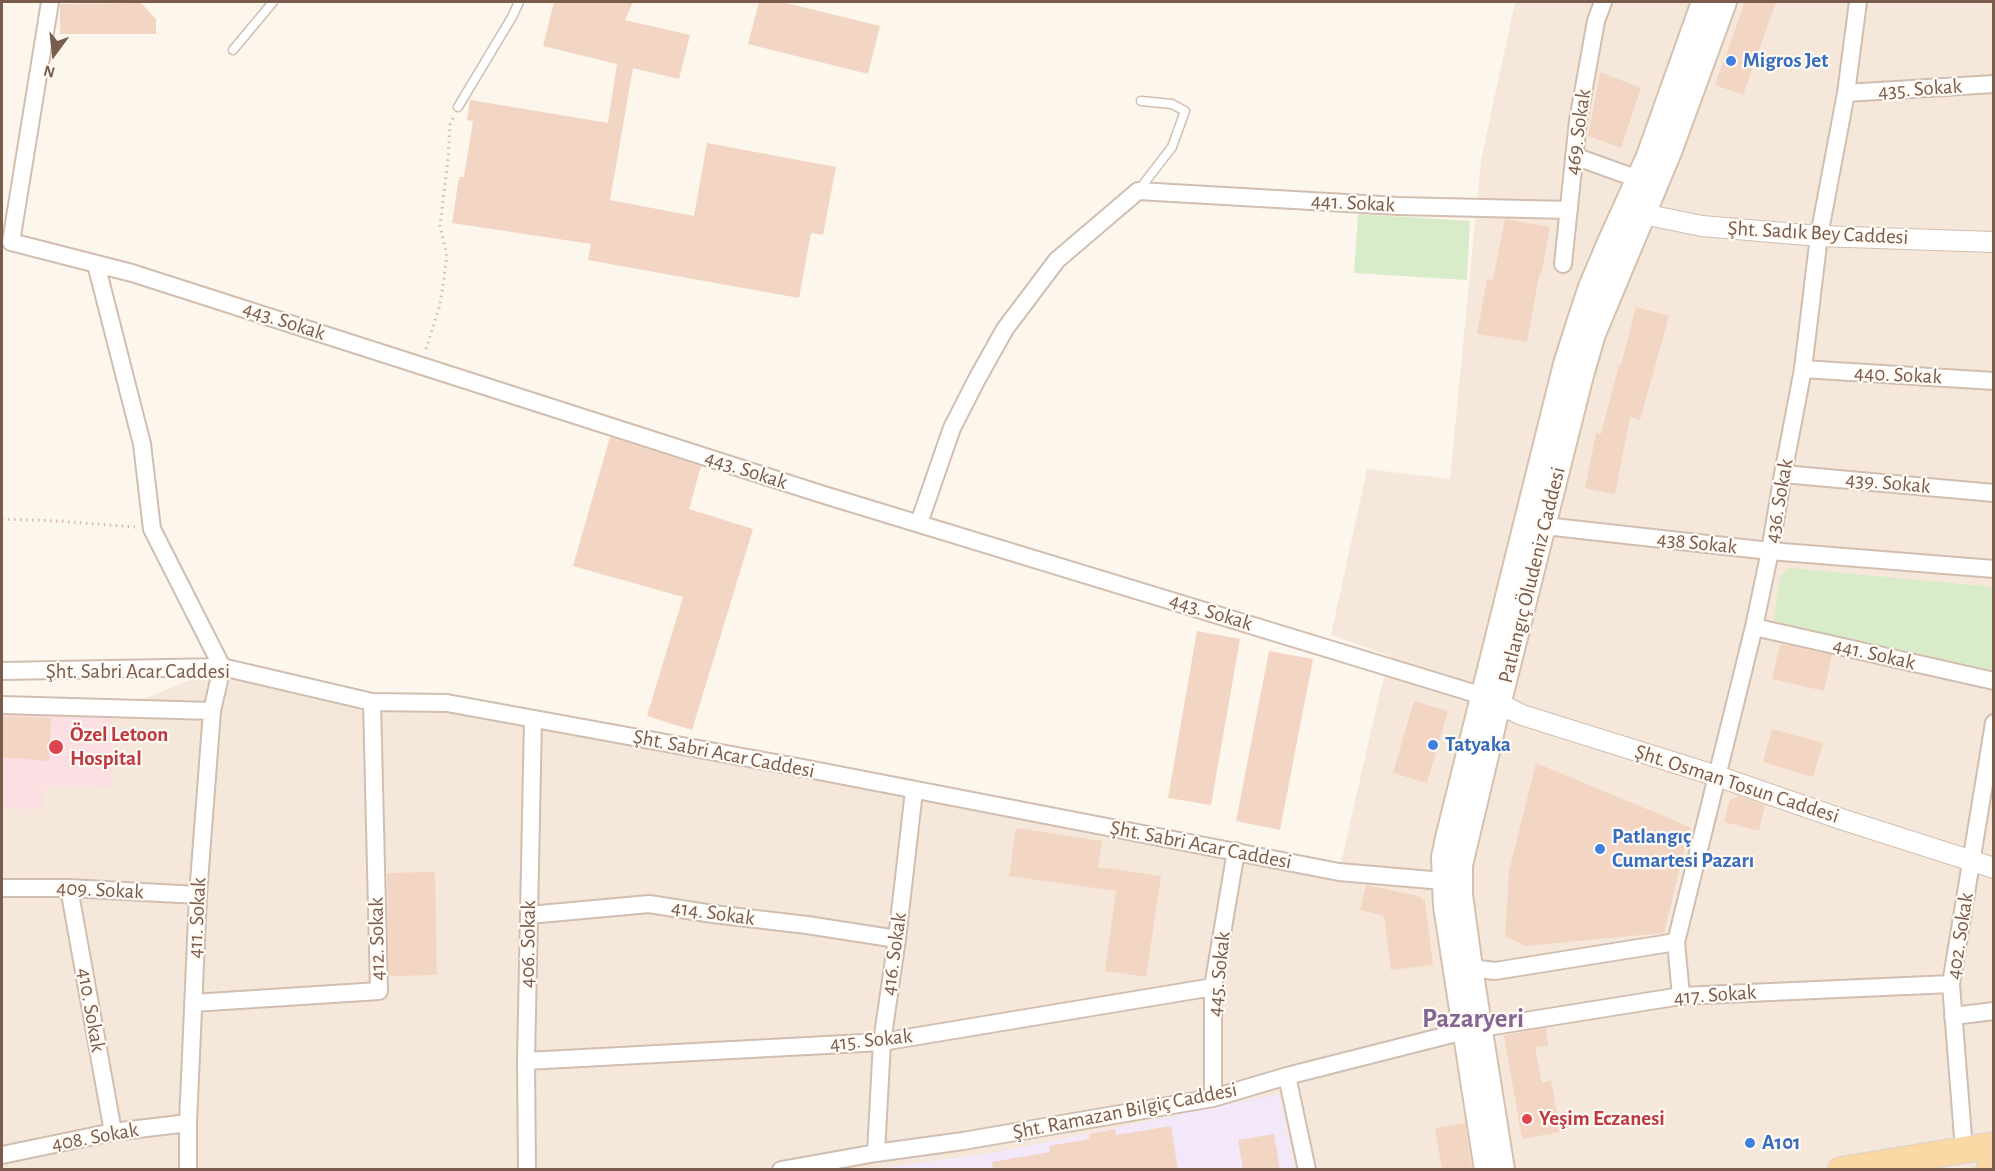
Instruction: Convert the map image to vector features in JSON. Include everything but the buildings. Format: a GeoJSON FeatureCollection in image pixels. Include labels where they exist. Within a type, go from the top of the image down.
{"type":"FeatureCollection","features":[{"type":"Feature","properties":{"kind":"main road","name":"Patlangıç Öludeniz Caddesi"},"geometry":{"type":"LineString","coordinates":[[1486,1170],[1473,1030],[1471,968],[1461,895],[1461,865],[1491,701],[1565,364],[1590,287],[1638,179],[1682,67],[1703,2]]}},
{"type":"Feature","properties":{"kind":"main road","name":"Patlangıç Öludeniz Caddesi"},"geometry":{"type":"LineString","coordinates":[[1503,1170],[1445,906],[1443,857],[1545,526],[1574,404],[1594,334],[1670,152],[1725,2]]}},
{"type":"Feature","properties":{"kind":"main road"},"geometry":{"type":"LineString","coordinates":[[1841,1170],[1994,1145]]}},
{"type":"Feature","properties":{"kind":"main road"},"geometry":{"type":"LineString","coordinates":[[1989,1170],[1994,1169]]}},
{"type":"Feature","properties":{"kind":"street"},"geometry":{"type":"LineString","coordinates":[[6,244],[50,2]]}},
{"type":"Feature","properties":{"kind":"street","name":"469. Sokak"},"geometry":{"type":"LineString","coordinates":[[1563,264],[1578,121],[1596,21],[1603,2]]}},
{"type":"Feature","properties":{"kind":"street","name":"436. Sokak"},"geometry":{"type":"LineString","coordinates":[[1681,996],[1676,942],[1754,627],[1770,551],[1803,369],[1819,236],[1846,93],[1858,2]]}},
{"type":"Feature","properties":{"kind":"street","name":"435. Sokak"},"geometry":{"type":"LineString","coordinates":[[1846,93],[1994,84]]}},
{"type":"Feature","properties":{"kind":"street"},"geometry":{"type":"LineString","coordinates":[[1574,156],[1638,179]]}},
{"type":"Feature","properties":{"kind":"street"},"geometry":{"type":"LineString","coordinates":[[919,523],[952,428],[976,379],[1005,330],[1057,260],[1138,191]]}},
{"type":"Feature","properties":{"kind":"street","name":"441. Sokak"},"geometry":{"type":"LineString","coordinates":[[1138,191],[1398,206],[1569,210]]}},
{"type":"Feature","properties":{"kind":"street","name":"Şht. Sadık Bey Caddesi"},"geometry":{"type":"LineString","coordinates":[[1644,214],[1702,226],[1819,236],[1994,242]]}},
{"type":"Feature","properties":{"kind":"street","name":"443. Sokak"},"geometry":{"type":"LineString","coordinates":[[6,244],[132,273],[821,494],[1491,701]]}},
{"type":"Feature","properties":{"kind":"street"},"geometry":{"type":"LineString","coordinates":[[96,264],[142,444],[152,529],[222,668]]}},
{"type":"Feature","properties":{"kind":"street","name":"440. Sokak"},"geometry":{"type":"LineString","coordinates":[[1803,369],[1994,381]]}},
{"type":"Feature","properties":{"kind":"street","name":"439. Sokak"},"geometry":{"type":"LineString","coordinates":[[1783,474],[1994,493]]}},
{"type":"Feature","properties":{"kind":"street","name":"438 Sokak"},"geometry":{"type":"LineString","coordinates":[[1545,526],[1770,551],[1994,569]]}},
{"type":"Feature","properties":{"kind":"street","name":"441. Sokak"},"geometry":{"type":"LineString","coordinates":[[1754,627],[1994,681]]}},
{"type":"Feature","properties":{"kind":"street","name":"Şht. Sabri Acar Caddesi"},"geometry":{"type":"LineString","coordinates":[[2,671],[222,668],[372,702],[447,703],[533,718],[1236,850],[1339,872],[1443,881]]}},
{"type":"Feature","properties":{"kind":"street","name":"411. Sokak"},"geometry":{"type":"LineString","coordinates":[[188,1170],[198,895],[212,711],[222,668]]}},
{"type":"Feature","properties":{"kind":"street","name":"Şht. Osman Tosun Caddesi"},"geometry":{"type":"LineString","coordinates":[[1491,701],[1522,715],[1717,776],[1994,868]]}},
{"type":"Feature","properties":{"kind":"street","name":"412. Sokak"},"geometry":{"type":"LineString","coordinates":[[193,1003],[379,991],[372,702]]}},
{"type":"Feature","properties":{"kind":"street"},"geometry":{"type":"LineString","coordinates":[[2,705],[212,711]]}},
{"type":"Feature","properties":{"kind":"street","name":"406. Sokak"},"geometry":{"type":"LineString","coordinates":[[527,1170],[526,1061],[533,718]]}},
{"type":"Feature","properties":{"kind":"street","name":"402. Sokak"},"geometry":{"type":"LineString","coordinates":[[1964,1150],[1951,984],[1994,723]]}},
{"type":"Feature","properties":{"kind":"street","name":"416. Sokak"},"geometry":{"type":"LineString","coordinates":[[876,1153],[882,1042],[897,939],[914,791]]}},
{"type":"Feature","properties":{"kind":"street","name":"445. Sokak"},"geometry":{"type":"LineString","coordinates":[[1213,1098],[1213,987],[1236,850]]}},
{"type":"Feature","properties":{"kind":"street","name":"409. Sokak"},"geometry":{"type":"LineString","coordinates":[[2,888],[69,888],[198,895]]}},
{"type":"Feature","properties":{"kind":"street","name":"410. Sokak"},"geometry":{"type":"LineString","coordinates":[[69,888],[113,1132]]}},
{"type":"Feature","properties":{"kind":"street","name":"414. Sokak"},"geometry":{"type":"LineString","coordinates":[[529,915],[649,904],[897,939]]}},
{"type":"Feature","properties":{"kind":"street"},"geometry":{"type":"LineString","coordinates":[[1471,968],[1495,971],[1676,942]]}},
{"type":"Feature","properties":{"kind":"street","name":"417. Sokak"},"geometry":{"type":"LineString","coordinates":[[1473,1030],[1681,996],[1951,984]]}},
{"type":"Feature","properties":{"kind":"street","name":"415. Sokak"},"geometry":{"type":"LineString","coordinates":[[526,1061],[882,1042],[1213,987]]}},
{"type":"Feature","properties":{"kind":"street"},"geometry":{"type":"LineString","coordinates":[[1953,1016],[1994,1011]]}},
{"type":"Feature","properties":{"kind":"street","name":"Şht. Ramazan Bilgiç Caddesi"},"geometry":{"type":"LineString","coordinates":[[781,1170],[843,1164],[876,1153],[963,1141],[1213,1098],[1287,1076],[1473,1030]]}},
{"type":"Feature","properties":{"kind":"street"},"geometry":{"type":"LineString","coordinates":[[1287,1076],[1307,1170]]}},
{"type":"Feature","properties":{"kind":"street","name":"408. Sokak"},"geometry":{"type":"LineString","coordinates":[[2,1155],[113,1132],[188,1124]]}},
{"type":"Feature","properties":{"kind":"lane"},"geometry":{"type":"LineString","coordinates":[[233,50],[273,2]]}},
{"type":"Feature","properties":{"kind":"lane"},"geometry":{"type":"LineString","coordinates":[[458,106],[519,2]]}},
{"type":"Feature","properties":{"kind":"lane"},"geometry":{"type":"LineString","coordinates":[[1138,191],[1172,147],[1185,111],[1172,104],[1141,101]]}},
{"type":"Feature","properties":{"kind":"path"},"geometry":{"type":"LineString","coordinates":[[421,365],[440,305],[447,256],[440,226],[450,125],[458,106]]}},
{"type":"Feature","properties":{"kind":"path"},"geometry":{"type":"LineString","coordinates":[[2,519],[152,529]]}},
{"type":"Feature","properties":{"kind":"shaded area"},"geometry":{"type":"Polygon","coordinates":[[[1515,2],[1993,2],[1993,1169],[2,1170],[2,705],[124,707],[222,667],[372,702],[447,703],[1339,872],[1390,656],[1331,635],[1367,469],[1450,479],[1481,160],[1515,2]]]}},
{"type":"Feature","properties":{"kind":"shaded area","name":"Özel Letoon Hospital"},"geometry":{"type":"Polygon","coordinates":[[[2,705],[110,707],[112,787],[46,786],[42,809],[2,809],[2,705]]]}},
{"type":"Feature","properties":{"kind":"shaded area"},"geometry":{"type":"Polygon","coordinates":[[[1279,1094],[1295,1169],[869,1170],[998,1152],[1279,1094]]]}},
{"type":"Feature","properties":{"kind":"green space"},"geometry":{"type":"Polygon","coordinates":[[[1358,214],[1470,221],[1467,280],[1354,273],[1358,214]]]}},
{"type":"Feature","properties":{"kind":"green space"},"geometry":{"type":"Polygon","coordinates":[[[1790,568],[1993,587],[1993,670],[1777,625],[1774,616],[1781,575],[1790,568]]]}},
{"type":"Feature","properties":{"kind":"place","name":"Migros Jet"},"geometry":{"type":"Point","coordinates":[1731,61]}},
{"type":"Feature","properties":{"kind":"place","name":"Tatyaka"},"geometry":{"type":"Point","coordinates":[1433,745]}},
{"type":"Feature","properties":{"kind":"place","name":"Özel Letoon Hospital"},"geometry":{"type":"Point","coordinates":[56,747]}},
{"type":"Feature","properties":{"kind":"place","name":"Patlangıç Cumartesi Pazarı"},"geometry":{"type":"Point","coordinates":[1600,849]}},
{"type":"Feature","properties":{"kind":"place","name":"Yeşim Eczanesi"},"geometry":{"type":"Point","coordinates":[1527,1119]}},
{"type":"Feature","properties":{"kind":"place","name":"A101"},"geometry":{"type":"Point","coordinates":[1750,1143]}},
{"type":"Feature","properties":{"kind":"district","name":"Pazaryeri"},"geometry":{"type":"Point","coordinates":[1473,1019]}}]}
